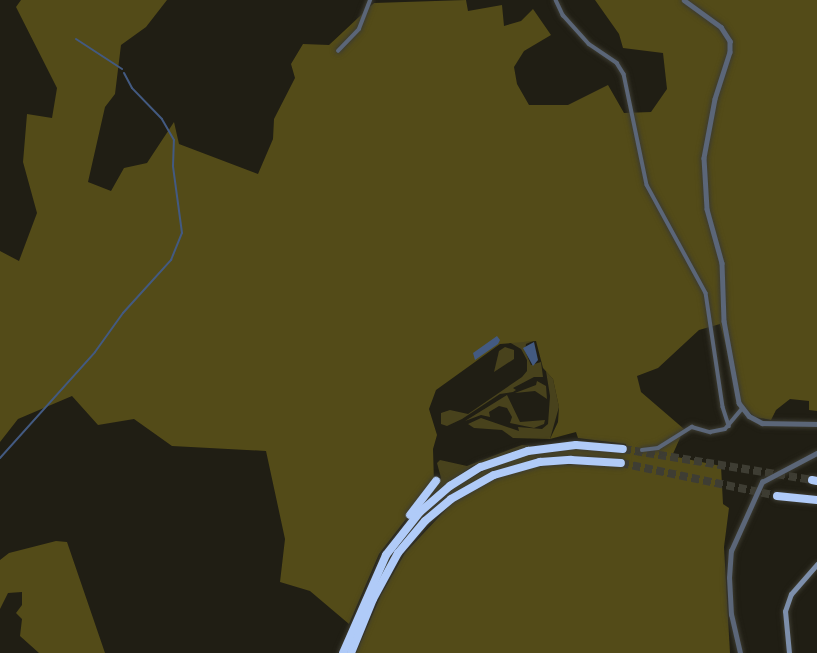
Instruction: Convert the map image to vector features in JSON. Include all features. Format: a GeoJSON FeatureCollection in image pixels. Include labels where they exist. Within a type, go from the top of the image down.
{"type":"FeatureCollection","features":[{"type":"Feature","properties":{"kind":"highway"},"geometry":{"type":"LineString","coordinates":[[538,443],[577,442],[623,449]]}},
{"type":"Feature","properties":{"kind":"highway"},"geometry":{"type":"LineString","coordinates":[[379,569],[420,512],[471,473],[528,451],[592,446]]}},
{"type":"Feature","properties":{"kind":"highway"},"geometry":{"type":"LineString","coordinates":[[351,653],[373,599],[398,553],[425,521],[451,499],[494,475],[540,462],[571,460],[621,463]]}},
{"type":"Feature","properties":{"kind":"highway"},"geometry":{"type":"LineString","coordinates":[[343,653],[392,540],[436,481]]}},
{"type":"Feature","properties":{"kind":"highway"},"geometry":{"type":"LineString","coordinates":[[777,496],[817,500]]}},
{"type":"Feature","properties":{"kind":"main road"},"geometry":{"type":"LineString","coordinates":[[789,653],[783,618],[786,605],[817,564]]}},
{"type":"Feature","properties":{"kind":"street"},"geometry":{"type":"LineString","coordinates":[[338,51],[359,29],[370,0]]}},
{"type":"Feature","properties":{"kind":"street"},"geometry":{"type":"LineString","coordinates":[[556,0],[563,15],[591,47],[609,57],[624,74],[647,185],[706,293],[723,407],[729,426]]}},
{"type":"Feature","properties":{"kind":"street"},"geometry":{"type":"LineString","coordinates":[[684,0],[728,36],[730,52],[705,146],[706,195],[722,263],[727,344],[741,409],[762,423],[817,424]]}},
{"type":"Feature","properties":{"kind":"street"},"geometry":{"type":"LineString","coordinates":[[642,450],[658,448],[692,426],[716,432],[729,426],[741,409]]}},
{"type":"Feature","properties":{"kind":"street"},"geometry":{"type":"LineString","coordinates":[[740,653],[731,615],[731,551],[762,482],[817,453]]}},
{"type":"Feature","properties":{"kind":"shaded area"},"geometry":{"type":"Polygon","coordinates":[[[21,0],[167,0],[146,27],[121,45],[115,94],[105,107],[88,182],[111,191],[124,168],[147,163],[174,122],[179,144],[258,174],[273,139],[274,119],[295,78],[291,64],[303,44],[329,45],[374,3],[466,0],[468,11],[502,5],[504,26],[521,21],[533,9],[551,35],[524,51],[514,67],[517,84],[529,105],[568,105],[608,85],[624,113],[651,112],[667,89],[663,53],[623,48],[619,34],[595,0],[817,0],[817,411],[809,410],[809,401],[790,399],[776,410],[771,420],[755,417],[742,405],[720,324],[699,330],[658,368],[637,376],[641,392],[684,429],[672,456],[721,466],[723,504],[729,508],[724,547],[730,653],[356,653],[381,595],[405,553],[452,503],[495,479],[526,469],[553,464],[624,466],[624,461],[579,457],[487,475],[456,492],[421,521],[391,556],[412,525],[446,493],[492,466],[522,455],[566,448],[626,451],[626,444],[578,438],[576,432],[550,439],[558,422],[559,407],[553,379],[543,368],[536,341],[500,344],[436,390],[429,409],[437,435],[433,449],[434,483],[379,554],[349,624],[310,591],[280,582],[285,539],[266,451],[172,446],[134,419],[98,425],[72,396],[18,419],[0,442],[0,251],[19,261],[37,213],[23,162],[27,114],[52,118],[57,88],[16,7],[21,0]]]}},
{"type":"Feature","properties":{"kind":"shaded area"},"geometry":{"type":"Polygon","coordinates":[[[533,341],[526,344],[525,351],[531,365],[541,362],[543,377],[534,377],[513,388],[516,390],[513,392],[500,394],[462,419],[447,426],[441,424],[441,413],[450,410],[468,414],[522,377],[527,371],[527,360],[521,349],[509,342],[533,341]]]}},
{"type":"Feature","properties":{"kind":"shaded area"},"geometry":{"type":"Polygon","coordinates":[[[505,347],[514,350],[514,359],[494,372],[499,351],[505,347]]]}},
{"type":"Feature","properties":{"kind":"shaded area"},"geometry":{"type":"Polygon","coordinates":[[[546,371],[553,379],[559,407],[550,439],[513,438],[502,430],[474,428],[468,424],[481,418],[519,431],[518,427],[542,429],[548,424],[550,396],[546,371]]]}},
{"type":"Feature","properties":{"kind":"shaded area"},"geometry":{"type":"Polygon","coordinates":[[[537,381],[546,386],[547,399],[535,391],[515,393],[536,385],[537,381]]]}},
{"type":"Feature","properties":{"kind":"shaded area"},"geometry":{"type":"Polygon","coordinates":[[[507,395],[520,422],[545,420],[544,424],[534,428],[510,423],[512,417],[507,408],[499,406],[489,412],[490,417],[481,415],[465,421],[507,395]]]}},
{"type":"Feature","properties":{"kind":"shaded area"},"geometry":{"type":"Polygon","coordinates":[[[522,445],[534,446],[472,466],[421,503],[441,478],[437,463],[440,460],[467,466],[522,445]]]}},
{"type":"Feature","properties":{"kind":"shaded area"},"geometry":{"type":"Polygon","coordinates":[[[56,541],[67,542],[105,653],[39,653],[20,636],[22,619],[16,613],[22,605],[22,592],[8,593],[0,609],[0,560],[9,553],[56,541]]]}},
{"type":"Feature","properties":{"kind":"water"},"geometry":{"type":"Polygon","coordinates":[[[497,336],[500,340],[498,344],[475,360],[473,353],[497,336]]]}},
{"type":"Feature","properties":{"kind":"water"},"geometry":{"type":"Polygon","coordinates":[[[534,342],[538,360],[533,366],[523,348],[534,342]]]}},
{"type":"Feature","properties":{"kind":"waterway"},"geometry":{"type":"LineString","coordinates":[[76,39],[122,69]]}},
{"type":"Feature","properties":{"kind":"waterway"},"geometry":{"type":"LineString","coordinates":[[0,458],[95,352],[123,313],[171,260],[182,233],[173,166],[174,140],[162,119],[132,88],[124,73]]}},
{"type":"Feature","properties":{"kind":"tunnel"},"geometry":{"type":"LineString","coordinates":[[623,449],[812,480]]}},
{"type":"Feature","properties":{"kind":"tunnel"},"geometry":{"type":"LineString","coordinates":[[621,463],[777,496]]}}]}
